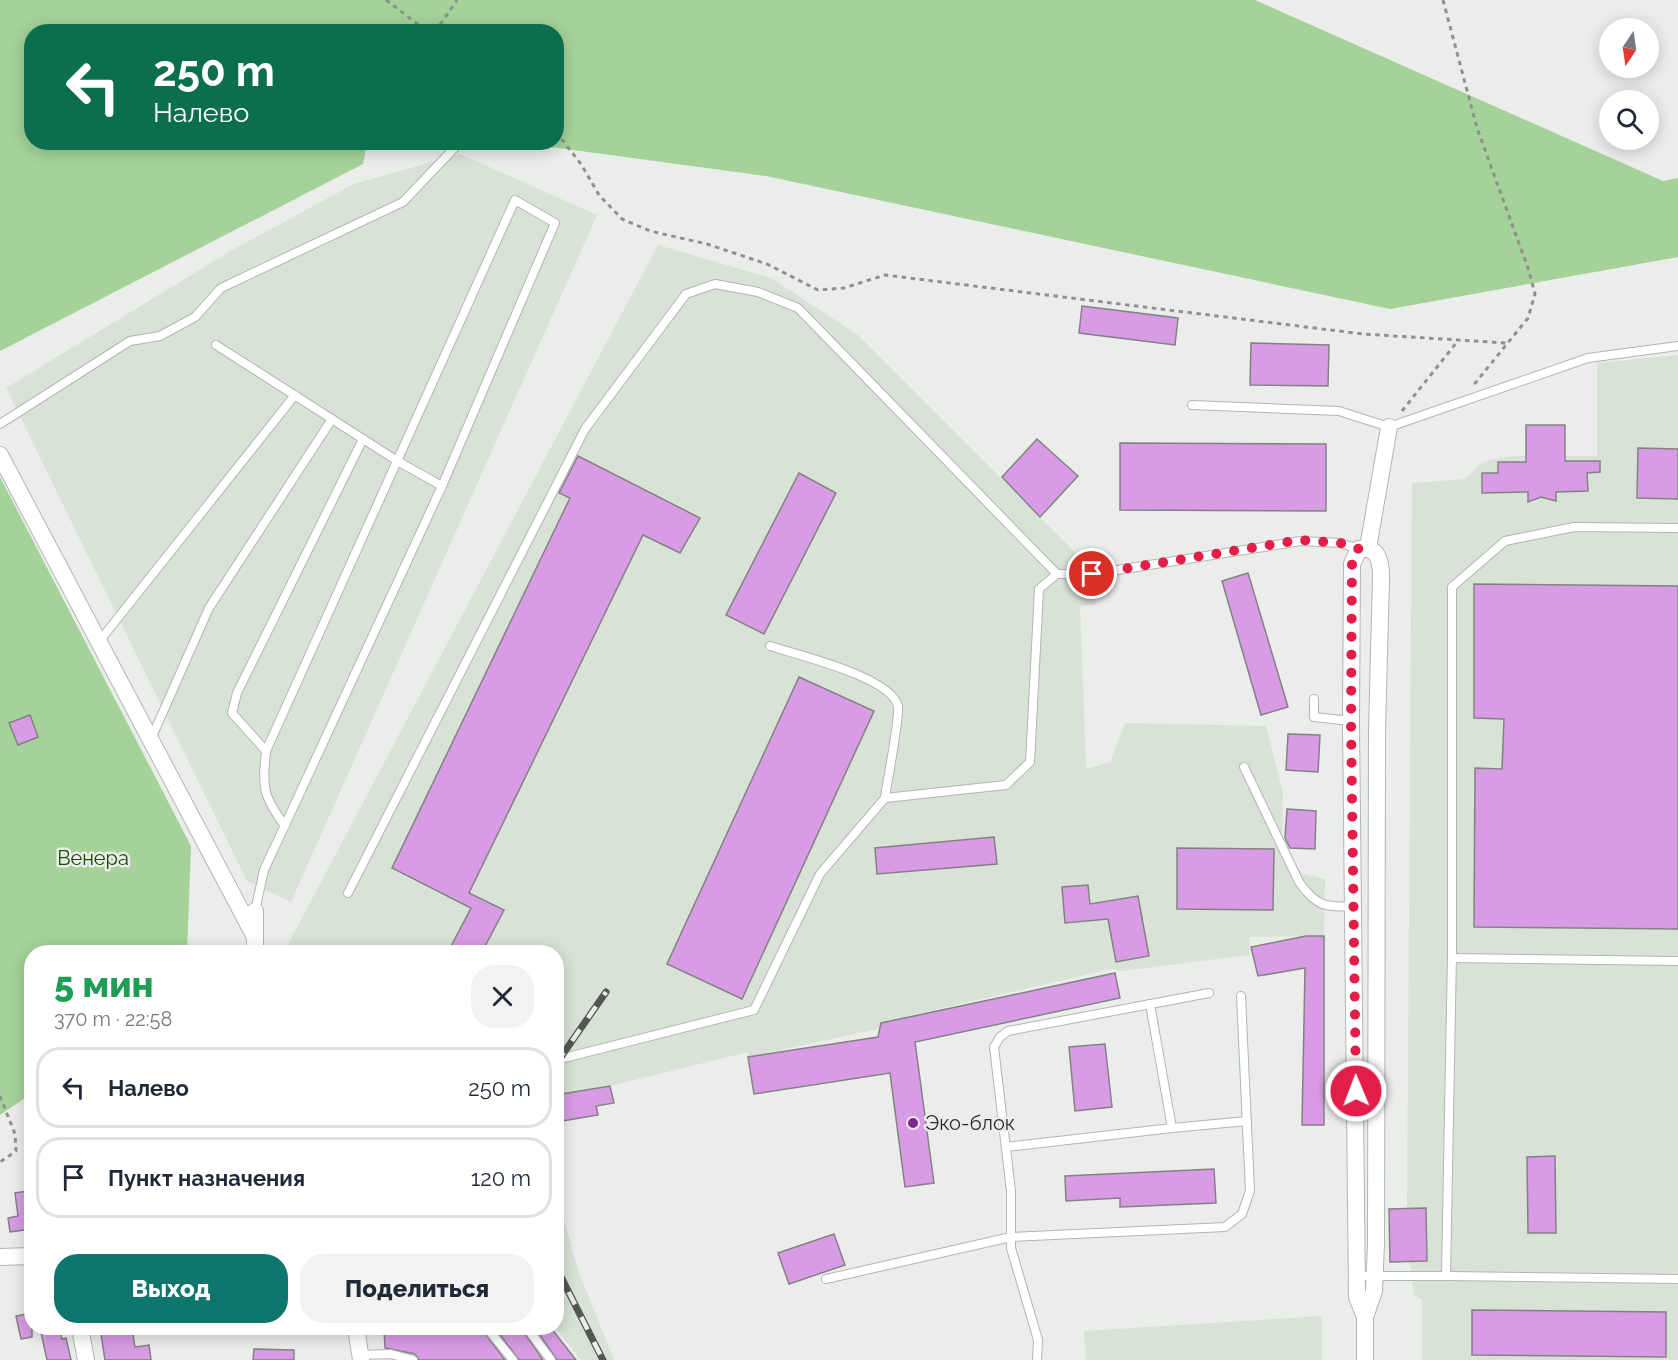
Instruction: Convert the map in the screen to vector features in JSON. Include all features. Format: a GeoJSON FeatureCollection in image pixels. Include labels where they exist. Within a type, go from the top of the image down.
{"type":"FeatureCollection","features":[{"type":"Feature","properties":{"kind":"street"},"geometry":{"type":"LineString","coordinates":[[1365,1360],[1365,1317],[1374,1291],[1366,1275],[1354,906],[1351,722],[1352,564],[1363,549],[1389,427]]}},
{"type":"Feature","properties":{"kind":"street"},"geometry":{"type":"LineString","coordinates":[[0,455],[255,945]]}},
{"type":"Feature","properties":{"kind":"street"},"geometry":{"type":"LineString","coordinates":[[1363,549],[1375,551],[1379,559],[1381,578],[1377,730],[1377,1231],[1366,1275]]}},
{"type":"Feature","properties":{"kind":"street"},"geometry":{"type":"LineString","coordinates":[[255,911],[255,945]]}},
{"type":"Feature","properties":{"kind":"street"},"geometry":{"type":"LineString","coordinates":[[0,1257],[24,1256]]}},
{"type":"Feature","properties":{"kind":"street"},"geometry":{"type":"LineString","coordinates":[[81,1335],[86,1360]]}},
{"type":"Feature","properties":{"kind":"street"},"geometry":{"type":"LineString","coordinates":[[357,1335],[360,1358]]}},
{"type":"Feature","properties":{"kind":"lane"},"geometry":{"type":"LineString","coordinates":[[0,424],[130,341],[160,336],[195,317],[221,288],[403,202],[452,150]]}},
{"type":"Feature","properties":{"kind":"lane"},"geometry":{"type":"LineString","coordinates":[[255,911],[264,870],[285,826],[442,486],[555,223],[514,200],[399,462],[266,751],[262,780],[268,803],[285,826]]}},
{"type":"Feature","properties":{"kind":"lane"},"geometry":{"type":"LineString","coordinates":[[348,893],[585,429],[686,294],[715,284],[758,292],[798,309],[1058,574]]}},
{"type":"Feature","properties":{"kind":"lane"},"geometry":{"type":"LineString","coordinates":[[216,345],[399,462],[442,486]]}},
{"type":"Feature","properties":{"kind":"lane"},"geometry":{"type":"LineString","coordinates":[[1192,405],[1339,411],[1389,427],[1461,400],[1588,358],[1678,346]]}},
{"type":"Feature","properties":{"kind":"lane"},"geometry":{"type":"LineString","coordinates":[[98,644],[295,395]]}},
{"type":"Feature","properties":{"kind":"lane"},"geometry":{"type":"LineString","coordinates":[[150,741],[209,608],[332,419]]}},
{"type":"Feature","properties":{"kind":"lane"},"geometry":{"type":"LineString","coordinates":[[266,751],[232,713],[237,693],[363,439]]}},
{"type":"Feature","properties":{"kind":"lane"},"geometry":{"type":"LineString","coordinates":[[1446,1276],[1452,958],[1452,587],[1505,541],[1574,527],[1678,528]]}},
{"type":"Feature","properties":{"kind":"lane"},"geometry":{"type":"LineString","coordinates":[[885,798],[1006,784],[1030,762],[1039,589],[1058,574],[1092,574],[1300,540],[1340,543],[1363,549]]}},
{"type":"Feature","properties":{"kind":"lane"},"geometry":{"type":"LineString","coordinates":[[564,1058],[754,1010],[820,874],[885,798],[898,706],[888,690],[861,675],[770,646]]}},
{"type":"Feature","properties":{"kind":"lane"},"geometry":{"type":"LineString","coordinates":[[1314,699],[1314,717],[1351,722]]}},
{"type":"Feature","properties":{"kind":"lane"},"geometry":{"type":"LineString","coordinates":[[1244,768],[1299,882],[1311,899],[1330,908],[1354,906]]}},
{"type":"Feature","properties":{"kind":"lane"},"geometry":{"type":"LineString","coordinates":[[1452,958],[1678,962]]}},
{"type":"Feature","properties":{"kind":"lane"},"geometry":{"type":"LineString","coordinates":[[1037,1360],[1038,1340],[1011,1248],[1011,1191],[994,1047],[1000,1036],[1008,1031],[1209,993]]}},
{"type":"Feature","properties":{"kind":"lane"},"geometry":{"type":"LineString","coordinates":[[826,1279],[1011,1236],[1225,1227],[1242,1214],[1250,1191],[1241,996]]}},
{"type":"Feature","properties":{"kind":"lane"},"geometry":{"type":"LineString","coordinates":[[1150,1004],[1172,1128]]}},
{"type":"Feature","properties":{"kind":"lane"},"geometry":{"type":"LineString","coordinates":[[1006,1147],[1247,1121]]}},
{"type":"Feature","properties":{"kind":"lane"},"geometry":{"type":"LineString","coordinates":[[1366,1275],[1678,1280]]}},
{"type":"Feature","properties":{"kind":"lane"},"geometry":{"type":"LineString","coordinates":[[493,1335],[513,1360]]}},
{"type":"Feature","properties":{"kind":"lane"},"geometry":{"type":"LineString","coordinates":[[532,1335],[550,1360]]}},
{"type":"Feature","properties":{"kind":"lane"},"geometry":{"type":"LineString","coordinates":[[360,1358],[392,1354],[413,1360]]}},
{"type":"Feature","properties":{"kind":"path"},"geometry":{"type":"LineString","coordinates":[[386,0],[418,24]]}},
{"type":"Feature","properties":{"kind":"path"},"geometry":{"type":"LineString","coordinates":[[440,24],[457,0]]}},
{"type":"Feature","properties":{"kind":"path"},"geometry":{"type":"LineString","coordinates":[[1443,0],[1477,128],[1529,271],[1535,294],[1528,318],[1461,400]]}},
{"type":"Feature","properties":{"kind":"path"},"geometry":{"type":"LineString","coordinates":[[564,142],[581,164],[598,195],[622,219],[651,231],[707,244],[767,264],[818,290],[844,288],[885,275],[1352,332],[1457,342],[1506,343]]}},
{"type":"Feature","properties":{"kind":"path"},"geometry":{"type":"LineString","coordinates":[[1389,427],[1457,342]]}},
{"type":"Feature","properties":{"kind":"path"},"geometry":{"type":"LineString","coordinates":[[0,1096],[15,1134],[16,1150],[0,1162]]}},
{"type":"Feature","properties":{"kind":"shaded area"},"geometry":{"type":"Polygon","coordinates":[[[460,154],[597,215],[291,902],[247,881],[6,388],[234,249],[354,184],[460,154]]]}},
{"type":"Feature","properties":{"kind":"shaded area"},"geometry":{"type":"Polygon","coordinates":[[[658,245],[771,278],[858,335],[1079,556],[1089,548],[1096,604],[1080,606],[1086,769],[1110,762],[1125,723],[1266,726],[1283,793],[1282,839],[1290,860],[1303,874],[1325,879],[1324,936],[1250,937],[1249,955],[1122,971],[1111,969],[882,1022],[878,1029],[748,1057],[748,1052],[610,1086],[564,1094],[564,945],[288,945],[658,245]]]}},
{"type":"Feature","properties":{"kind":"shaded area"},"geometry":{"type":"Polygon","coordinates":[[[1678,355],[1678,1360],[1422,1360],[1422,1299],[1414,1295],[1410,1262],[1390,1262],[1390,1209],[1407,1208],[1412,483],[1466,479],[1479,465],[1489,460],[1512,456],[1597,456],[1597,363],[1678,355]]]}},
{"type":"Feature","properties":{"kind":"shaded area"},"geometry":{"type":"Polygon","coordinates":[[[564,1221],[578,1270],[614,1360],[581,1360],[561,1335],[564,1335],[564,1221]]]}},
{"type":"Feature","properties":{"kind":"shaded area"},"geometry":{"type":"Polygon","coordinates":[[[1322,1316],[1322,1360],[1086,1360],[1084,1331],[1322,1316]]]}},
{"type":"Feature","properties":{"kind":"green space"},"geometry":{"type":"Polygon","coordinates":[[[0,0],[1255,0],[1663,181],[1678,178],[1678,257],[1390,309],[766,176],[564,149],[564,24],[24,24],[24,150],[366,150],[363,164],[0,351],[0,0]]]}},
{"type":"Feature","properties":{"kind":"green space","name":"Венера"},"geometry":{"type":"Polygon","coordinates":[[[0,477],[191,846],[187,945],[24,945],[24,1099],[0,1115],[0,477]]]}},
{"type":"Feature","properties":{"kind":"building"},"geometry":{"type":"Polygon","coordinates":[[[1082,306],[1178,318],[1175,345],[1079,333],[1082,306]]]}},
{"type":"Feature","properties":{"kind":"building"},"geometry":{"type":"Polygon","coordinates":[[[1251,343],[1329,345],[1328,386],[1250,385],[1251,343]]]}},
{"type":"Feature","properties":{"kind":"building"},"geometry":{"type":"Polygon","coordinates":[[[1526,425],[1565,425],[1565,461],[1600,461],[1600,472],[1587,473],[1588,491],[1556,492],[1556,501],[1541,497],[1528,502],[1528,492],[1482,493],[1482,473],[1498,473],[1498,462],[1526,462],[1526,425]]]}},
{"type":"Feature","properties":{"kind":"building"},"geometry":{"type":"Polygon","coordinates":[[[1037,439],[1078,476],[1040,517],[1002,477],[1037,439]]]}},
{"type":"Feature","properties":{"kind":"building"},"geometry":{"type":"Polygon","coordinates":[[[1120,443],[1326,444],[1326,511],[1120,510],[1120,443]]]}},
{"type":"Feature","properties":{"kind":"building"},"geometry":{"type":"Polygon","coordinates":[[[1638,448],[1678,449],[1678,499],[1637,498],[1638,448]]]}},
{"type":"Feature","properties":{"kind":"building"},"geometry":{"type":"Polygon","coordinates":[[[578,456],[700,518],[680,553],[643,535],[469,893],[504,910],[486,945],[452,945],[471,908],[392,868],[570,498],[559,493],[578,456]]]}},
{"type":"Feature","properties":{"kind":"building"},"geometry":{"type":"Polygon","coordinates":[[[799,473],[836,493],[764,634],[726,615],[799,473]]]}},
{"type":"Feature","properties":{"kind":"building"},"geometry":{"type":"Polygon","coordinates":[[[1248,573],[1288,707],[1261,715],[1222,581],[1248,573]]]}},
{"type":"Feature","properties":{"kind":"building"},"geometry":{"type":"Polygon","coordinates":[[[1474,584],[1678,586],[1678,929],[1474,927],[1475,768],[1502,769],[1504,719],[1474,718],[1474,584]]]}},
{"type":"Feature","properties":{"kind":"building"},"geometry":{"type":"Polygon","coordinates":[[[799,677],[874,711],[742,999],[667,964],[799,677]]]}},
{"type":"Feature","properties":{"kind":"building"},"geometry":{"type":"Polygon","coordinates":[[[30,715],[38,737],[18,745],[9,723],[30,715]]]}},
{"type":"Feature","properties":{"kind":"building"},"geometry":{"type":"Polygon","coordinates":[[[1288,734],[1320,735],[1318,772],[1286,770],[1288,734]]]}},
{"type":"Feature","properties":{"kind":"building"},"geometry":{"type":"Polygon","coordinates":[[[1287,809],[1316,811],[1315,849],[1290,848],[1285,838],[1287,809]]]}},
{"type":"Feature","properties":{"kind":"building"},"geometry":{"type":"Polygon","coordinates":[[[994,837],[997,864],[877,874],[875,848],[994,837]]]}},
{"type":"Feature","properties":{"kind":"building"},"geometry":{"type":"Polygon","coordinates":[[[1177,848],[1274,849],[1273,910],[1177,909],[1177,848]]]}},
{"type":"Feature","properties":{"kind":"building"},"geometry":{"type":"Polygon","coordinates":[[[1088,885],[1090,904],[1138,896],[1149,956],[1116,962],[1108,919],[1065,923],[1062,887],[1088,885]]]}},
{"type":"Feature","properties":{"kind":"building"},"geometry":{"type":"Polygon","coordinates":[[[1306,936],[1324,936],[1324,1125],[1302,1125],[1305,968],[1258,976],[1251,947],[1306,936]]]}},
{"type":"Feature","properties":{"kind":"building"},"geometry":{"type":"Polygon","coordinates":[[[1115,973],[1120,998],[915,1042],[934,1183],[905,1187],[890,1073],[754,1094],[748,1057],[878,1037],[881,1023],[1115,973]]]}},
{"type":"Feature","properties":{"kind":"building"},"geometry":{"type":"Polygon","coordinates":[[[1105,1044],[1112,1107],[1075,1111],[1069,1047],[1105,1044]]]}},
{"type":"Feature","properties":{"kind":"building"},"geometry":{"type":"Polygon","coordinates":[[[610,1086],[614,1103],[596,1106],[598,1115],[564,1121],[564,1094],[610,1086]]]}},
{"type":"Feature","properties":{"kind":"building"},"geometry":{"type":"Polygon","coordinates":[[[1555,1156],[1556,1233],[1528,1233],[1527,1157],[1555,1156]]]}},
{"type":"Feature","properties":{"kind":"building"},"geometry":{"type":"Polygon","coordinates":[[[1214,1169],[1216,1203],[1120,1207],[1120,1198],[1066,1201],[1065,1176],[1214,1169]]]}},
{"type":"Feature","properties":{"kind":"building"},"geometry":{"type":"Polygon","coordinates":[[[24,1192],[24,1230],[10,1232],[8,1218],[18,1216],[15,1193],[24,1192]]]}},
{"type":"Feature","properties":{"kind":"building"},"geometry":{"type":"Polygon","coordinates":[[[1426,1208],[1427,1261],[1390,1262],[1389,1209],[1426,1208]]]}},
{"type":"Feature","properties":{"kind":"building"},"geometry":{"type":"Polygon","coordinates":[[[834,1234],[845,1265],[789,1284],[778,1253],[834,1234]]]}},
{"type":"Feature","properties":{"kind":"building"},"geometry":{"type":"Polygon","coordinates":[[[1472,1310],[1666,1312],[1666,1357],[1472,1355],[1472,1310]]]}},
{"type":"Feature","properties":{"kind":"building"},"geometry":{"type":"Polygon","coordinates":[[[24,1314],[24,1335],[32,1335],[32,1337],[21,1339],[16,1316],[24,1314]]]}},
{"type":"Feature","properties":{"kind":"building"},"geometry":{"type":"Polygon","coordinates":[[[42,1335],[61,1335],[62,1339],[66,1338],[71,1360],[47,1360],[42,1335]]]}},
{"type":"Feature","properties":{"kind":"building"},"geometry":{"type":"Polygon","coordinates":[[[101,1335],[133,1335],[135,1347],[149,1345],[151,1360],[105,1360],[101,1335]]]}},
{"type":"Feature","properties":{"kind":"building"},"geometry":{"type":"Polygon","coordinates":[[[384,1335],[486,1335],[505,1360],[419,1360],[415,1354],[385,1348],[384,1335]]]}},
{"type":"Feature","properties":{"kind":"building"},"geometry":{"type":"Polygon","coordinates":[[[500,1335],[526,1335],[543,1360],[519,1360],[500,1335]]]}},
{"type":"Feature","properties":{"kind":"building"},"geometry":{"type":"Polygon","coordinates":[[[540,1335],[556,1335],[576,1360],[557,1360],[540,1335]]]}},
{"type":"Feature","properties":{"kind":"building"},"geometry":{"type":"Polygon","coordinates":[[[254,1349],[294,1350],[294,1360],[253,1360],[254,1349]]]}},
{"type":"Feature","properties":{"kind":"railway"},"geometry":{"type":"LineString","coordinates":[[564,1052],[606,992]]}},
{"type":"Feature","properties":{"kind":"railway"},"geometry":{"type":"LineString","coordinates":[[564,1283],[603,1360]]}},
{"type":"Feature","properties":{"kind":"place","name":"Эко-блок"},"geometry":{"type":"Point","coordinates":[913,1123]}},
{"type":"Feature","properties":{"kind":"route"},"geometry":{"type":"LineString","coordinates":[[1092,574],[1300,540],[1340,543],[1359,549],[1352,564],[1351,722],[1356,1091]]}}]}
